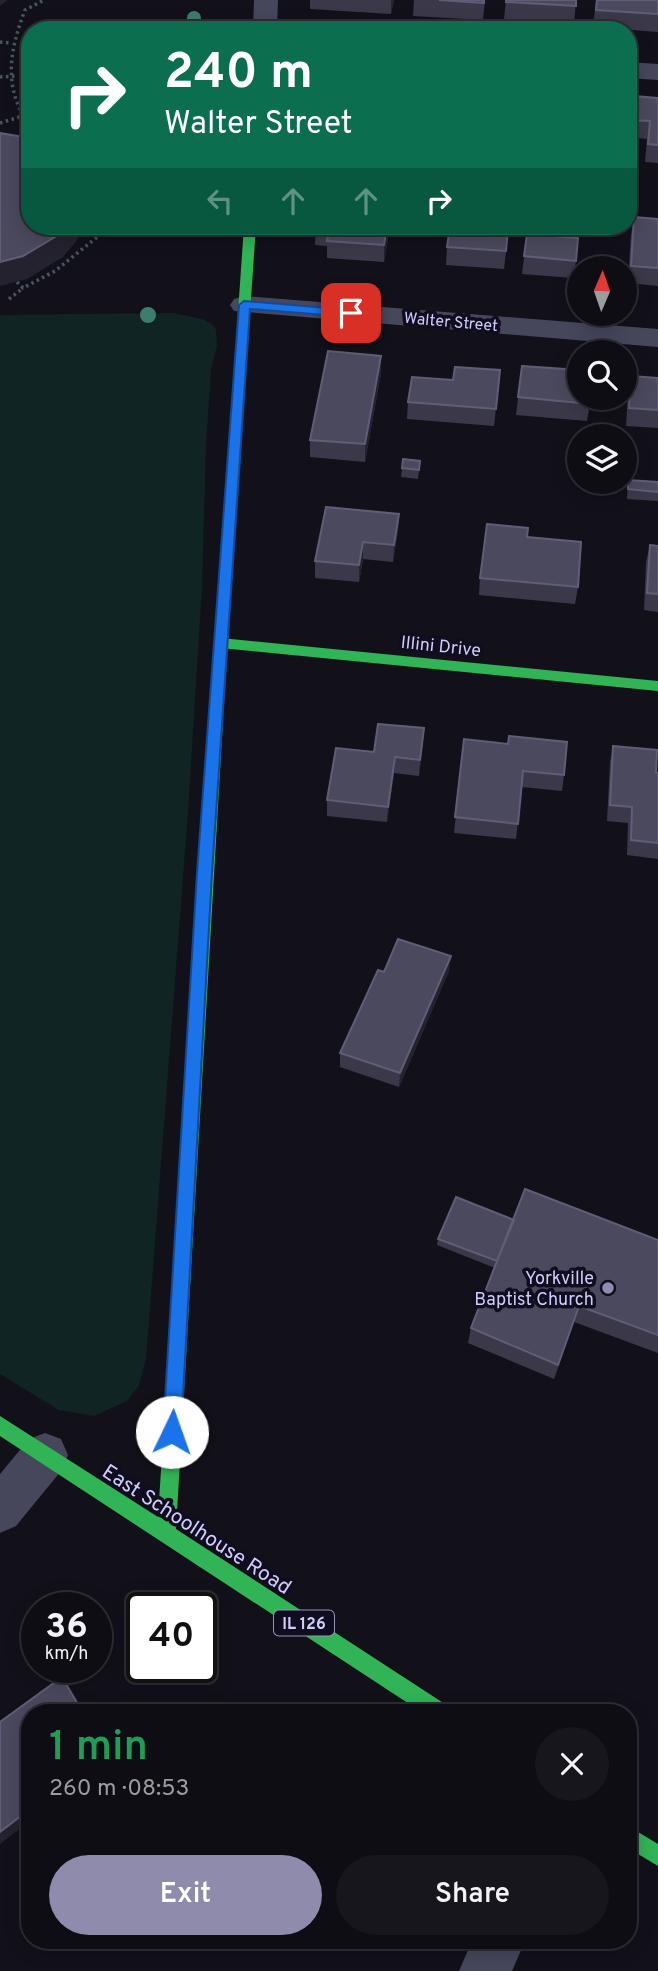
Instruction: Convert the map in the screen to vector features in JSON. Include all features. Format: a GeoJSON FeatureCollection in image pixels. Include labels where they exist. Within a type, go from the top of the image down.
{"type":"FeatureCollection","features":[{"type":"Feature","properties":{"kind":"street"},"geometry":{"type":"LineString","coordinates":[[265,21],[266,0]]}},
{"type":"Feature","properties":{"kind":"street"},"geometry":{"type":"LineString","coordinates":[[637,71],[658,72]]}},
{"type":"Feature","properties":{"kind":"street"},"geometry":{"type":"LineString","coordinates":[[166,1534],[205,873],[249,235]]}},
{"type":"Feature","properties":{"kind":"street","name":"Walter Street"},"geometry":{"type":"LineString","coordinates":[[244,305],[658,338]]}},
{"type":"Feature","properties":{"kind":"street","name":"Illini Drive"},"geometry":{"type":"LineString","coordinates":[[221,643],[658,686]]}},
{"type":"Feature","properties":{"kind":"street","name":"East Schoolhouse Road"},"geometry":{"type":"LineString","coordinates":[[0,1425],[427,1704]]}},
{"type":"Feature","properties":{"kind":"street"},"geometry":{"type":"LineString","coordinates":[[0,1510],[45,1455]]}},
{"type":"Feature","properties":{"kind":"street"},"geometry":{"type":"LineString","coordinates":[[637,1842],[658,1856]]}},
{"type":"Feature","properties":{"kind":"street"},"geometry":{"type":"LineString","coordinates":[[485,1971],[495,1949]]}},
{"type":"Feature","properties":{"kind":"path"},"geometry":{"type":"LineString","coordinates":[[21,110],[10,76],[12,43],[25,10],[44,0]]}},
{"type":"Feature","properties":{"kind":"path"},"geometry":{"type":"LineString","coordinates":[[0,42],[12,43]]}},
{"type":"Feature","properties":{"kind":"path"},"geometry":{"type":"LineString","coordinates":[[0,78],[18,76]]}},
{"type":"Feature","properties":{"kind":"path"},"geometry":{"type":"LineString","coordinates":[[0,123],[21,117]]}},
{"type":"Feature","properties":{"kind":"path"},"geometry":{"type":"LineString","coordinates":[[9,299],[23,288],[55,271],[100,235]]}},
{"type":"Feature","properties":{"kind":"path"},"geometry":{"type":"LineString","coordinates":[[16,282],[23,288]]}},
{"type":"Feature","properties":{"kind":"green space"},"geometry":{"type":"Polygon","coordinates":[[[173,313],[212,324],[216,330],[217,345],[211,370],[206,444],[202,586],[188,811],[146,1359],[139,1385],[127,1401],[94,1416],[59,1410],[0,1374],[0,315],[173,313]]]}},
{"type":"Feature","properties":{"kind":"building"},"geometry":{"type":"Polygon","coordinates":[[[439,0],[484,0],[484,3],[439,0]]]}},
{"type":"Feature","properties":{"kind":"building"},"geometry":{"type":"Polygon","coordinates":[[[576,0],[576,6],[506,2],[576,0]]]}},
{"type":"Feature","properties":{"kind":"building"},"geometry":{"type":"Polygon","coordinates":[[[597,0],[658,0],[658,14],[596,10],[597,0]]]}},
{"type":"Feature","properties":{"kind":"building"},"geometry":{"type":"Polygon","coordinates":[[[637,96],[658,98],[658,145],[648,144],[650,121],[637,120],[637,96]]]}},
{"type":"Feature","properties":{"kind":"building"},"geometry":{"type":"Polygon","coordinates":[[[0,133],[21,136],[21,235],[58,235],[23,256],[0,262],[0,133]]]}},
{"type":"Feature","properties":{"kind":"building"},"geometry":{"type":"Polygon","coordinates":[[[637,217],[658,219],[658,268],[637,266],[637,256],[632,256],[633,235],[637,235],[637,217]]]}},
{"type":"Feature","properties":{"kind":"building"},"geometry":{"type":"Polygon","coordinates":[[[328,235],[386,235],[384,245],[327,241],[328,235]]]}},
{"type":"Feature","properties":{"kind":"building"},"geometry":{"type":"Polygon","coordinates":[[[449,235],[507,235],[506,251],[447,247],[449,235]]]}},
{"type":"Feature","properties":{"kind":"building"},"geometry":{"type":"Polygon","coordinates":[[[527,235],[578,238],[576,256],[567,256],[567,260],[524,256],[527,235]]]}},
{"type":"Feature","properties":{"kind":"building"},"geometry":{"type":"Polygon","coordinates":[[[328,351],[381,356],[365,444],[310,440],[328,351]]]}},
{"type":"Feature","properties":{"kind":"building"},"geometry":{"type":"Polygon","coordinates":[[[522,366],[567,369],[567,402],[518,397],[522,366]]]}},
{"type":"Feature","properties":{"kind":"building"},"geometry":{"type":"Polygon","coordinates":[[[455,367],[500,370],[496,409],[408,402],[412,377],[453,380],[455,367]]]}},
{"type":"Feature","properties":{"kind":"building"},"geometry":{"type":"Polygon","coordinates":[[[637,376],[658,378],[658,410],[637,409],[637,376]]]}},
{"type":"Feature","properties":{"kind":"building"},"geometry":{"type":"Polygon","coordinates":[[[403,459],[420,461],[419,470],[402,468],[403,459]]]}},
{"type":"Feature","properties":{"kind":"building"},"geometry":{"type":"Polygon","coordinates":[[[637,481],[658,482],[658,492],[637,490],[637,481]]]}},
{"type":"Feature","properties":{"kind":"building"},"geometry":{"type":"Polygon","coordinates":[[[326,507],[399,514],[394,545],[363,542],[359,565],[315,561],[326,507]]]}},
{"type":"Feature","properties":{"kind":"building"},"geometry":{"type":"Polygon","coordinates":[[[487,524],[528,528],[527,537],[581,542],[578,587],[480,578],[487,524]]]}},
{"type":"Feature","properties":{"kind":"building"},"geometry":{"type":"Polygon","coordinates":[[[650,545],[658,546],[658,594],[647,593],[650,545]]]}},
{"type":"Feature","properties":{"kind":"building"},"geometry":{"type":"Polygon","coordinates":[[[378,724],[424,728],[420,760],[395,757],[388,807],[327,800],[336,748],[374,752],[378,724]]]}},
{"type":"Feature","properties":{"kind":"building"},"geometry":{"type":"Polygon","coordinates":[[[509,736],[567,742],[564,775],[523,771],[518,824],[455,817],[464,739],[508,744],[509,736]]]}},
{"type":"Feature","properties":{"kind":"building"},"geometry":{"type":"Polygon","coordinates":[[[613,746],[657,750],[658,843],[631,840],[632,807],[610,805],[613,746]]]}},
{"type":"Feature","properties":{"kind":"building"},"geometry":{"type":"Polygon","coordinates":[[[398,939],[451,956],[400,1073],[340,1053],[378,970],[384,972],[398,939]]]}},
{"type":"Feature","properties":{"kind":"building"},"geometry":{"type":"Polygon","coordinates":[[[525,1189],[658,1240],[658,1335],[579,1306],[558,1365],[471,1328],[525,1189]]]}},
{"type":"Feature","properties":{"kind":"building"},"geometry":{"type":"Polygon","coordinates":[[[456,1197],[514,1220],[497,1261],[438,1239],[456,1197]]]}},
{"type":"Feature","properties":{"kind":"building"},"geometry":{"type":"Polygon","coordinates":[[[54,1683],[66,1683],[78,1704],[25,1704],[54,1683]]]}},
{"type":"Feature","properties":{"kind":"building"},"geometry":{"type":"Polygon","coordinates":[[[21,1707],[21,1816],[0,1832],[0,1722],[21,1707]]]}},
{"type":"Feature","properties":{"kind":"traffic: fast"},"geometry":{"type":"LineString","coordinates":[[239,384],[249,235]]}},
{"type":"Feature","properties":{"kind":"traffic: fast"},"geometry":{"type":"LineString","coordinates":[[221,643],[658,686]]}},
{"type":"Feature","properties":{"kind":"traffic: fast"},"geometry":{"type":"LineString","coordinates":[[166,1534],[216,720]]}},
{"type":"Feature","properties":{"kind":"traffic: fast"},"geometry":{"type":"LineString","coordinates":[[0,1425],[427,1704]]}},
{"type":"Feature","properties":{"kind":"traffic: fast"},"geometry":{"type":"LineString","coordinates":[[637,1842],[658,1856]]}},
{"type":"Feature","properties":{"kind":"traffic: jam"},"geometry":{"type":"LineString","coordinates":[[216,720],[239,384]]}},
{"type":"Feature","properties":{"kind":"place","name":"Yorkville Baptist Church"},"geometry":{"type":"Point","coordinates":[608,1288]}},
{"type":"Feature","properties":{"kind":"route"},"geometry":{"type":"LineString","coordinates":[[172,1432],[205,873],[244,305],[351,313]]}}]}
